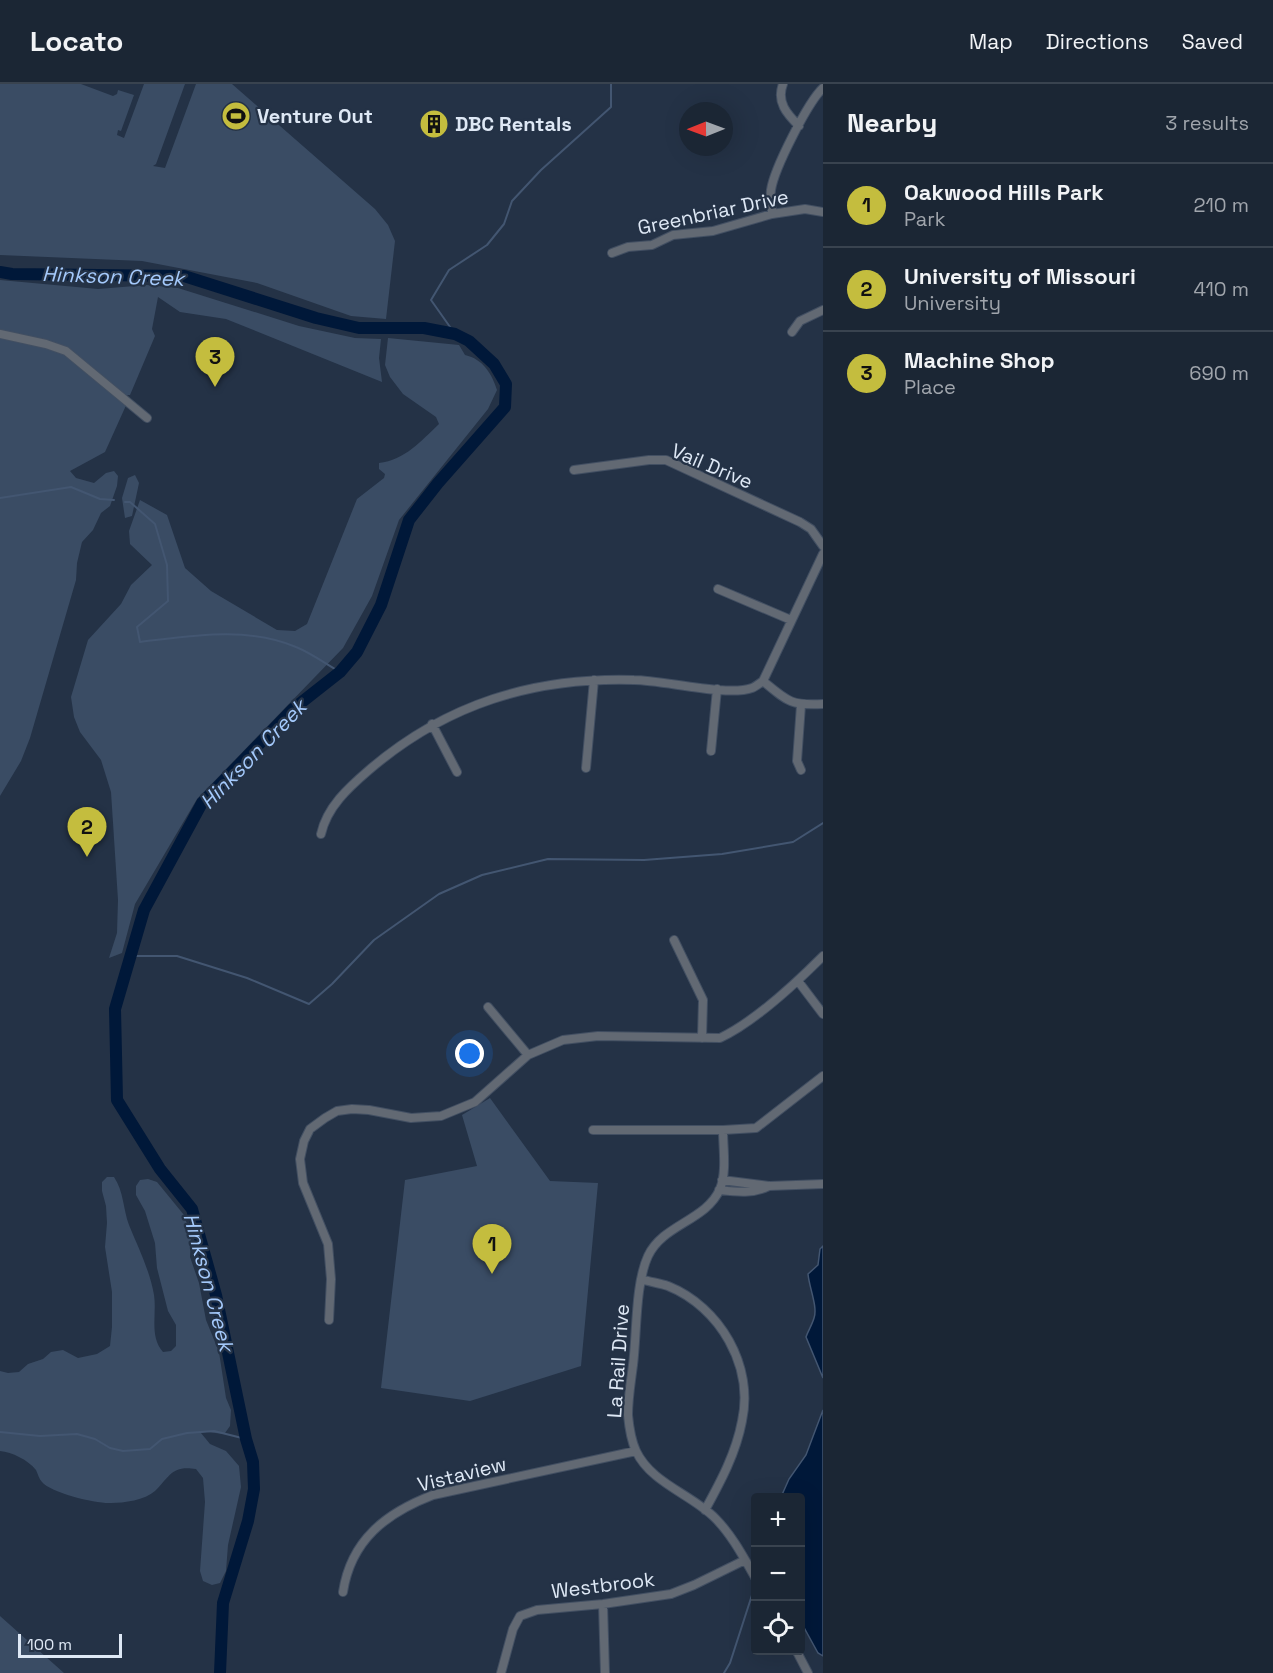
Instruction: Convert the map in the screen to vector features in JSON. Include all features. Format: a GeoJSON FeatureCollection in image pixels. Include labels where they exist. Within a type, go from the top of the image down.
{"type":"FeatureCollection","features":[{"type":"Feature","properties":{"kind":"street"},"geometry":{"type":"LineString","coordinates":[[783,84],[780,100],[786,113],[799,126]]}},
{"type":"Feature","properties":{"kind":"street"},"geometry":{"type":"LineString","coordinates":[[772,214],[771,190],[776,173],[799,126],[817,94],[823,88]]}},
{"type":"Feature","properties":{"kind":"street","name":"Greenbriar Drive"},"geometry":{"type":"LineString","coordinates":[[612,253],[628,247],[652,245],[674,235],[713,231],[772,214],[805,210],[823,212]]}},
{"type":"Feature","properties":{"kind":"street"},"geometry":{"type":"LineString","coordinates":[[792,332],[800,321],[823,310]]}},
{"type":"Feature","properties":{"kind":"street"},"geometry":{"type":"LineString","coordinates":[[0,334],[66,351],[147,418]]}},
{"type":"Feature","properties":{"kind":"street","name":"Vail Drive"},"geometry":{"type":"LineString","coordinates":[[574,470],[649,460],[666,460],[800,522],[811,529],[823,546]]}},
{"type":"Feature","properties":{"kind":"street"},"geometry":{"type":"LineString","coordinates":[[321,834],[324,818],[350,786],[392,750],[432,724],[464,709],[504,695],[549,684],[594,680],[635,680],[734,691],[752,688],[763,681],[823,554]]}},
{"type":"Feature","properties":{"kind":"street"},"geometry":{"type":"LineString","coordinates":[[718,589],[791,620]]}},
{"type":"Feature","properties":{"kind":"street"},"geometry":{"type":"LineString","coordinates":[[586,768],[594,680]]}},
{"type":"Feature","properties":{"kind":"street"},"geometry":{"type":"LineString","coordinates":[[763,681],[785,699],[801,705],[823,704]]}},
{"type":"Feature","properties":{"kind":"street"},"geometry":{"type":"LineString","coordinates":[[711,751],[717,689]]}},
{"type":"Feature","properties":{"kind":"street"},"geometry":{"type":"LineString","coordinates":[[801,705],[797,761],[801,770]]}},
{"type":"Feature","properties":{"kind":"street"},"geometry":{"type":"LineString","coordinates":[[432,724],[457,772]]}},
{"type":"Feature","properties":{"kind":"street"},"geometry":{"type":"LineString","coordinates":[[674,940],[703,1000],[702,1038]]}},
{"type":"Feature","properties":{"kind":"street"},"geometry":{"type":"LineString","coordinates":[[329,1320],[331,1279],[328,1244],[303,1183],[301,1171],[300,1159],[304,1141],[310,1129],[337,1111],[344,1110],[369,1110],[411,1118],[441,1116],[475,1102],[528,1055],[562,1040],[598,1036],[720,1038],[734,1031],[798,981],[823,956]]}},
{"type":"Feature","properties":{"kind":"street"},"geometry":{"type":"LineString","coordinates":[[798,981],[823,1014]]}},
{"type":"Feature","properties":{"kind":"street"},"geometry":{"type":"LineString","coordinates":[[488,1008],[528,1055]]}},
{"type":"Feature","properties":{"kind":"street"},"geometry":{"type":"LineString","coordinates":[[593,1130],[756,1128],[823,1076]]}},
{"type":"Feature","properties":{"kind":"street","name":"La Rail Drive"},"geometry":{"type":"LineString","coordinates":[[723,1130],[722,1180],[719,1190],[706,1208],[657,1241],[647,1257],[641,1280],[629,1400],[631,1433],[636,1451],[655,1475],[705,1509],[730,1536],[751,1570]]}},
{"type":"Feature","properties":{"kind":"street"},"geometry":{"type":"LineString","coordinates":[[722,1180],[769,1186],[823,1184]]}},
{"type":"Feature","properties":{"kind":"street"},"geometry":{"type":"LineString","coordinates":[[719,1190],[748,1192],[762,1190],[769,1186]]}},
{"type":"Feature","properties":{"kind":"street"},"geometry":{"type":"LineString","coordinates":[[641,1280],[668,1286],[704,1308],[727,1337],[740,1366],[744,1402],[743,1420],[724,1476],[705,1509]]}},
{"type":"Feature","properties":{"kind":"street","name":"Vistaview"},"geometry":{"type":"LineString","coordinates":[[343,1592],[346,1573],[365,1541],[388,1517],[410,1504],[433,1495],[636,1451]]}},
{"type":"Feature","properties":{"kind":"street","name":"Westbrook"},"geometry":{"type":"LineString","coordinates":[[501,1673],[513,1629],[520,1616],[537,1610],[603,1604],[671,1594],[745,1560]]}},
{"type":"Feature","properties":{"kind":"street"},"geometry":{"type":"LineString","coordinates":[[603,1604],[605,1673]]}},
{"type":"Feature","properties":{"kind":"street"},"geometry":{"type":"LineString","coordinates":[[799,1655],[808,1673]]}},
{"type":"Feature","properties":{"kind":"shaded area"},"geometry":{"type":"Polygon","coordinates":[[[0,84],[81,84],[113,96],[118,90],[134,95],[121,131],[118,130],[117,135],[124,138],[144,84],[185,84],[156,164],[153,166],[165,168],[196,84],[232,84],[375,209],[388,225],[395,241],[386,319],[351,316],[257,283],[142,261],[0,255],[0,84]]]}},
{"type":"Feature","properties":{"kind":"shaded area"},"geometry":{"type":"Polygon","coordinates":[[[0,280],[98,289],[147,285],[178,288],[299,326],[355,338],[381,339],[379,358],[382,382],[226,319],[180,312],[158,297],[152,329],[155,336],[130,395],[127,395],[128,401],[105,452],[70,471],[76,478],[94,483],[106,473],[114,471],[118,476],[117,486],[110,506],[101,513],[93,530],[82,542],[76,580],[30,738],[21,761],[0,796],[0,280]]]}},
{"type":"Feature","properties":{"kind":"shaded area"},"geometry":{"type":"Polygon","coordinates":[[[388,338],[459,345],[465,355],[477,360],[486,368],[497,390],[488,409],[399,520],[372,596],[343,648],[197,799],[135,904],[122,953],[109,958],[117,933],[118,900],[111,792],[101,760],[80,732],[74,717],[71,697],[88,640],[121,604],[131,585],[152,565],[130,544],[129,531],[140,500],[167,515],[185,568],[211,591],[277,630],[295,631],[307,624],[357,499],[384,478],[385,474],[379,469],[379,463],[405,454],[439,424],[436,417],[403,394],[390,377],[385,365],[388,338]]]}},
{"type":"Feature","properties":{"kind":"shaded area"},"geometry":{"type":"Polygon","coordinates":[[[135,475],[139,483],[132,516],[125,518],[122,498],[128,478],[135,475]]]}},
{"type":"Feature","properties":{"kind":"shaded area"},"geometry":{"type":"Polygon","coordinates":[[[490,1098],[550,1181],[598,1183],[581,1366],[470,1401],[381,1388],[405,1180],[477,1166],[462,1115],[490,1098]]]}},
{"type":"Feature","properties":{"kind":"shaded area"},"geometry":{"type":"Polygon","coordinates":[[[107,1177],[114,1177],[117,1183],[129,1225],[150,1277],[155,1302],[156,1339],[163,1352],[171,1351],[176,1346],[176,1325],[168,1311],[157,1268],[155,1243],[145,1211],[136,1195],[136,1186],[140,1180],[148,1179],[157,1182],[184,1215],[191,1236],[190,1257],[199,1283],[206,1320],[219,1352],[226,1398],[231,1410],[230,1426],[225,1433],[201,1433],[210,1444],[226,1451],[239,1466],[241,1487],[228,1545],[226,1571],[220,1583],[212,1585],[203,1581],[200,1571],[205,1502],[203,1478],[196,1469],[176,1470],[155,1491],[140,1499],[104,1503],[85,1500],[47,1486],[29,1463],[15,1455],[0,1451],[0,1371],[19,1372],[28,1364],[43,1359],[51,1352],[63,1350],[78,1358],[97,1354],[110,1346],[112,1292],[105,1247],[107,1223],[102,1191],[102,1182],[107,1177]]]}},
{"type":"Feature","properties":{"kind":"shaded area"},"geometry":{"type":"Polygon","coordinates":[[[823,1246],[823,1378],[806,1337],[815,1313],[808,1274],[818,1265],[820,1249],[823,1246]]]}},
{"type":"Feature","properties":{"kind":"shaded area"},"geometry":{"type":"Polygon","coordinates":[[[823,1410],[823,1656],[818,1653],[805,1629],[805,1493],[783,1493],[789,1479],[806,1455],[823,1410]]]}},
{"type":"Feature","properties":{"kind":"shaded area"},"geometry":{"type":"Polygon","coordinates":[[[0,1616],[64,1673],[0,1673],[0,1616]]]}},
{"type":"Feature","properties":{"kind":"waterway"},"geometry":{"type":"LineString","coordinates":[[455,334],[431,300],[449,270],[487,245],[504,224],[512,201],[541,170],[611,107],[611,84]]}},
{"type":"Feature","properties":{"kind":"waterway","name":"Hinkson Creek"},"geometry":{"type":"LineString","coordinates":[[0,272],[184,276],[316,318],[359,328],[424,328],[455,334],[469,341],[494,364],[506,384],[505,407],[438,483],[409,520],[381,605],[357,652],[340,672],[293,709],[202,803],[144,910],[115,1009],[117,1100],[160,1169],[192,1209],[216,1295],[246,1439],[253,1462],[254,1489],[248,1521],[223,1603],[220,1673]]}},
{"type":"Feature","properties":{"kind":"waterway"},"geometry":{"type":"LineString","coordinates":[[0,498],[71,487],[100,499],[114,500]]}},
{"type":"Feature","properties":{"kind":"waterway"},"geometry":{"type":"LineString","coordinates":[[125,502],[130,502],[155,524],[167,565],[168,601],[137,627],[140,642],[219,634],[258,637],[296,647],[340,672]]}},
{"type":"Feature","properties":{"kind":"waterway"},"geometry":{"type":"LineString","coordinates":[[131,956],[177,956],[247,978],[309,1004],[332,984],[374,940],[439,894],[482,875],[548,859],[644,860],[722,854],[793,842],[823,823]]}},
{"type":"Feature","properties":{"kind":"waterway"},"geometry":{"type":"LineString","coordinates":[[0,1432],[40,1436],[77,1434],[123,1451],[150,1449],[162,1439],[187,1433],[214,1431],[246,1439]]}},
{"type":"Feature","properties":{"kind":"waterway"},"geometry":{"type":"LineString","coordinates":[[724,1673],[730,1663],[751,1598]]}},
{"type":"Feature","properties":{"kind":"place","name":"Venture Out"},"geometry":{"type":"Point","coordinates":[236,116]}},
{"type":"Feature","properties":{"kind":"place","name":"DBC Rentals"},"geometry":{"type":"Point","coordinates":[434,124]}},
{"type":"Feature","properties":{"kind":"place","name":"Machine Shop"},"geometry":{"type":"Point","coordinates":[215,387]}},
{"type":"Feature","properties":{"kind":"place","name":"University of Missouri"},"geometry":{"type":"Point","coordinates":[87,857]}},
{"type":"Feature","properties":{"kind":"place","name":"Oakwood Hills Park"},"geometry":{"type":"Point","coordinates":[492,1274]}}]}
